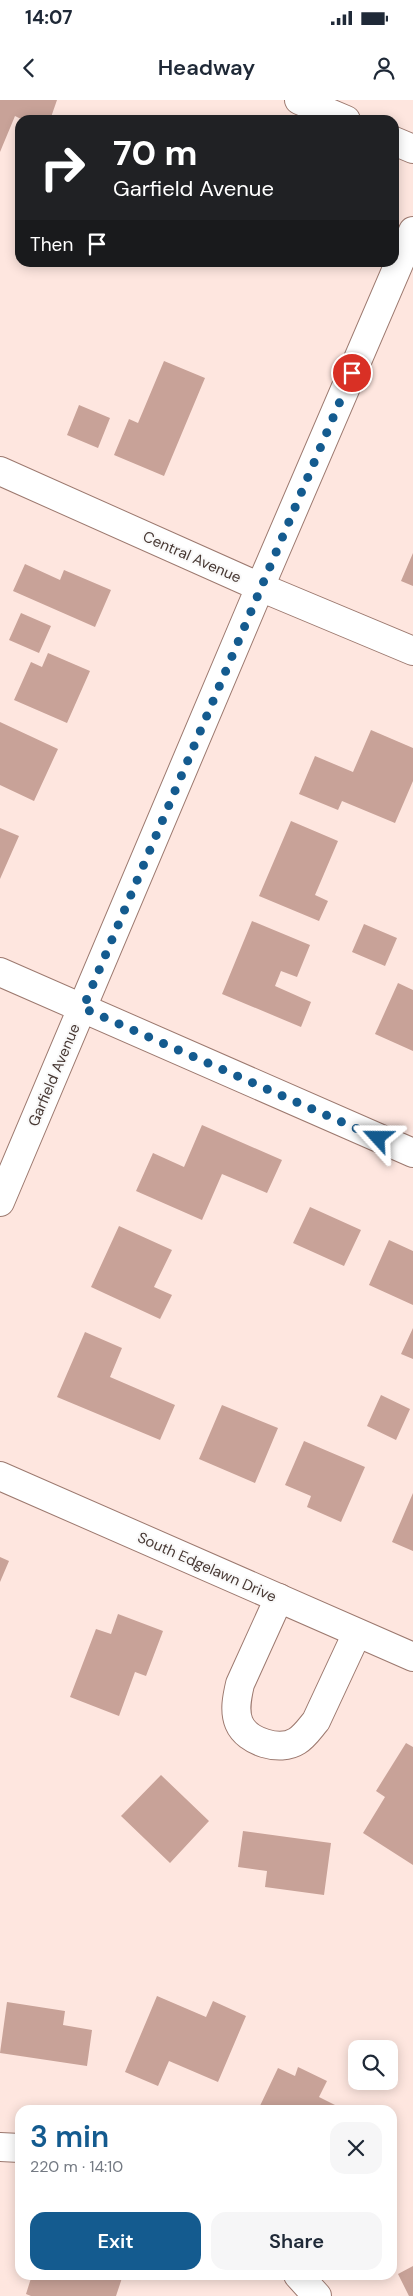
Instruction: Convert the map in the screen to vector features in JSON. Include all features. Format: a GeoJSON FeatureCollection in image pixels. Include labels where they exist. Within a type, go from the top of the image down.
{"type":"FeatureCollection","features":[{"type":"Feature","properties":{"kind":"street"},"geometry":{"type":"LineString","coordinates":[[299,100],[334,115]]}},
{"type":"Feature","properties":{"kind":"street"},"geometry":{"type":"LineString","coordinates":[[399,142],[413,149]]}},
{"type":"Feature","properties":{"kind":"street","name":"Garfield Avenue"},"geometry":{"type":"LineString","coordinates":[[399,264],[413,231]]}},
{"type":"Feature","properties":{"kind":"street","name":"Garfield Avenue"},"geometry":{"type":"LineString","coordinates":[[0,1202],[398,267]]}},
{"type":"Feature","properties":{"kind":"street","name":"Central Avenue"},"geometry":{"type":"LineString","coordinates":[[0,471],[260,587],[413,651]]}},
{"type":"Feature","properties":{"kind":"street"},"geometry":{"type":"LineString","coordinates":[[0,972],[413,1153]]}},
{"type":"Feature","properties":{"kind":"street","name":"South Edgelawn Drive"},"geometry":{"type":"LineString","coordinates":[[0,1476],[413,1657]]}},
{"type":"Feature","properties":{"kind":"street"},"geometry":{"type":"LineString","coordinates":[[279,1598],[240,1684],[237,1699],[236,1711],[239,1724],[246,1733],[257,1740],[272,1745],[284,1746],[296,1742],[306,1733],[316,1721],[357,1632]]}},
{"type":"Feature","properties":{"kind":"street"},"geometry":{"type":"LineString","coordinates":[[0,2147],[15,2148]]}},
{"type":"Feature","properties":{"kind":"street"},"geometry":{"type":"LineString","coordinates":[[303,2280],[317,2296]]}},
{"type":"Feature","properties":{"kind":"building"},"geometry":{"type":"Polygon","coordinates":[[[0,100],[57,100],[52,115],[15,115],[0,152],[0,100]]]}},
{"type":"Feature","properties":{"kind":"building"},"geometry":{"type":"Polygon","coordinates":[[[164,361],[205,378],[164,476],[114,455],[129,419],[138,423],[164,361]]]}},
{"type":"Feature","properties":{"kind":"building"},"geometry":{"type":"Polygon","coordinates":[[[79,405],[110,418],[98,448],[67,435],[79,405]]]}},
{"type":"Feature","properties":{"kind":"building"},"geometry":{"type":"Polygon","coordinates":[[[413,553],[413,586],[401,581],[413,553]]]}},
{"type":"Feature","properties":{"kind":"building"},"geometry":{"type":"Polygon","coordinates":[[[25,564],[60,580],[64,570],[111,590],[95,627],[13,591],[25,564]]]}},
{"type":"Feature","properties":{"kind":"building"},"geometry":{"type":"Polygon","coordinates":[[[21,613],[51,626],[39,653],[9,640],[21,613]]]}},
{"type":"Feature","properties":{"kind":"building"},"geometry":{"type":"Polygon","coordinates":[[[48,653],[90,671],[67,723],[14,700],[31,662],[42,667],[48,653]]]}},
{"type":"Feature","properties":{"kind":"building"},"geometry":{"type":"Polygon","coordinates":[[[0,722],[58,749],[34,801],[0,785],[0,722]]]}},
{"type":"Feature","properties":{"kind":"building"},"geometry":{"type":"Polygon","coordinates":[[[371,730],[413,748],[413,781],[395,823],[342,801],[338,810],[299,794],[315,756],[353,772],[371,730]]]}},
{"type":"Feature","properties":{"kind":"building"},"geometry":{"type":"Polygon","coordinates":[[[291,821],[338,841],[315,895],[328,901],[319,921],[259,896],[291,821]]]}},
{"type":"Feature","properties":{"kind":"building"},"geometry":{"type":"Polygon","coordinates":[[[0,828],[19,836],[0,879],[0,828]]]}},
{"type":"Feature","properties":{"kind":"building"},"geometry":{"type":"Polygon","coordinates":[[[252,921],[310,945],[297,977],[281,971],[275,986],[311,1002],[301,1027],[222,994],[252,921]]]}},
{"type":"Feature","properties":{"kind":"building"},"geometry":{"type":"Polygon","coordinates":[[[364,924],[397,938],[385,966],[352,952],[364,924]]]}},
{"type":"Feature","properties":{"kind":"building"},"geometry":{"type":"Polygon","coordinates":[[[398,983],[413,990],[413,1051],[375,1034],[398,983]]]}},
{"type":"Feature","properties":{"kind":"building"},"geometry":{"type":"Polygon","coordinates":[[[202,1125],[282,1160],[267,1193],[222,1174],[202,1220],[136,1191],[153,1153],[184,1167],[202,1125]]]}},
{"type":"Feature","properties":{"kind":"building"},"geometry":{"type":"Polygon","coordinates":[[[310,1207],[361,1230],[344,1266],[293,1243],[310,1207]]]}},
{"type":"Feature","properties":{"kind":"building"},"geometry":{"type":"Polygon","coordinates":[[[119,1226],[172,1250],[154,1287],[172,1295],[160,1319],[91,1287],[119,1226]]]}},
{"type":"Feature","properties":{"kind":"building"},"geometry":{"type":"Polygon","coordinates":[[[389,1240],[413,1251],[413,1305],[369,1285],[389,1240]]]}},
{"type":"Feature","properties":{"kind":"building"},"geometry":{"type":"Polygon","coordinates":[[[413,1328],[413,1359],[401,1354],[413,1328]]]}},
{"type":"Feature","properties":{"kind":"building"},"geometry":{"type":"Polygon","coordinates":[[[85,1332],[122,1348],[110,1377],[175,1405],[160,1440],[57,1397],[85,1332]]]}},
{"type":"Feature","properties":{"kind":"building"},"geometry":{"type":"Polygon","coordinates":[[[381,1395],[410,1409],[396,1440],[367,1426],[381,1395]]]}},
{"type":"Feature","properties":{"kind":"building"},"geometry":{"type":"Polygon","coordinates":[[[222,1405],[278,1428],[255,1483],[199,1459],[222,1405]]]}},
{"type":"Feature","properties":{"kind":"building"},"geometry":{"type":"Polygon","coordinates":[[[304,1441],[365,1467],[341,1522],[307,1507],[311,1496],[285,1485],[304,1441]]]}},
{"type":"Feature","properties":{"kind":"building"},"geometry":{"type":"Polygon","coordinates":[[[413,1493],[413,1551],[392,1542],[413,1493]]]}},
{"type":"Feature","properties":{"kind":"building"},"geometry":{"type":"Polygon","coordinates":[[[0,1557],[9,1561],[0,1582],[0,1557]]]}},
{"type":"Feature","properties":{"kind":"building"},"geometry":{"type":"Polygon","coordinates":[[[118,1614],[163,1631],[146,1676],[135,1672],[119,1716],[70,1697],[96,1629],[111,1634],[118,1614]]]}},
{"type":"Feature","properties":{"kind":"building"},"geometry":{"type":"Polygon","coordinates":[[[406,1743],[413,1747],[413,1865],[363,1833],[385,1797],[376,1791],[406,1743]]]}},
{"type":"Feature","properties":{"kind":"building"},"geometry":{"type":"Polygon","coordinates":[[[161,1775],[209,1821],[170,1863],[121,1816],[161,1775]]]}},
{"type":"Feature","properties":{"kind":"building"},"geometry":{"type":"Polygon","coordinates":[[[243,1831],[331,1843],[324,1895],[265,1887],[267,1871],[238,1867],[243,1831]]]}},
{"type":"Feature","properties":{"kind":"building"},"geometry":{"type":"Polygon","coordinates":[[[157,1996],[206,2017],[213,2001],[246,2016],[218,2082],[169,2061],[158,2086],[125,2072],[157,1996]]]}},
{"type":"Feature","properties":{"kind":"building"},"geometry":{"type":"Polygon","coordinates":[[[7,2002],[65,2011],[63,2025],[92,2030],[87,2066],[0,2053],[7,2002]]]}},
{"type":"Feature","properties":{"kind":"building"},"geometry":{"type":"Polygon","coordinates":[[[298,2067],[327,2081],[319,2097],[335,2105],[260,2105],[278,2068],[295,2076],[298,2067]]]}},
{"type":"Feature","properties":{"kind":"building"},"geometry":{"type":"Polygon","coordinates":[[[413,2266],[413,2296],[409,2296],[398,2274],[413,2266]]]}},
{"type":"Feature","properties":{"kind":"building"},"geometry":{"type":"Polygon","coordinates":[[[30,2280],[121,2280],[116,2296],[31,2296],[26,2294],[30,2280]]]}},
{"type":"Feature","properties":{"kind":"route"},"geometry":{"type":"LineString","coordinates":[[352,373],[83,1008],[378,1138]]}}]}
